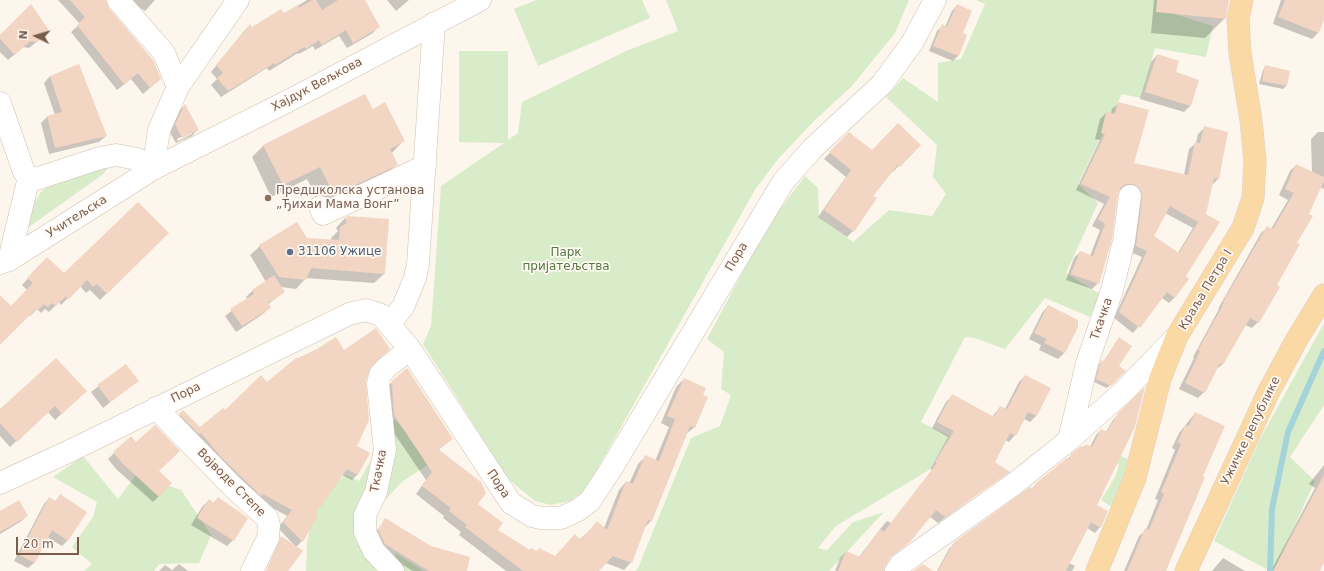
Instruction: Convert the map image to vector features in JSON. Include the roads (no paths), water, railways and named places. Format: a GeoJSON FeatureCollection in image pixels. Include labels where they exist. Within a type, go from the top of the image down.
{"type":"FeatureCollection","features":[{"type":"Feature","properties":{"kind":"main road","name":"Краља Петра I"},"geometry":{"type":"LineString","coordinates":[[1097,571],[1135,478],[1160,379],[1177,336],[1244,228],[1253,198],[1255,161],[1251,120],[1240,53],[1238,19],[1242,0]]}},
{"type":"Feature","properties":{"kind":"main road","name":"Ужичке републике"},"geometry":{"type":"LineString","coordinates":[[1186,571],[1268,393],[1297,339],[1324,296]]}},
{"type":"Feature","properties":{"kind":"street"},"geometry":{"type":"LineString","coordinates":[[118,0],[164,53],[178,87]]}},
{"type":"Feature","properties":{"kind":"street"},"geometry":{"type":"LineString","coordinates":[[0,102],[24,172],[29,177],[36,179],[100,158],[116,155],[137,159],[153,168],[160,130],[178,87],[238,0]]}},
{"type":"Feature","properties":{"kind":"street","name":"Хајдук Вељкова"},"geometry":{"type":"LineString","coordinates":[[153,168],[292,99],[480,0]]}},
{"type":"Feature","properties":{"kind":"street","name":"Пора"},"geometry":{"type":"LineString","coordinates":[[0,483],[74,449],[349,314],[360,310],[376,312],[390,323],[410,349],[511,503],[532,516],[541,518],[561,518],[578,510],[590,501],[611,469],[782,182],[813,148],[882,84],[912,43],[935,0]]}},
{"type":"Feature","properties":{"kind":"street"},"geometry":{"type":"LineString","coordinates":[[390,323],[403,307],[415,278],[420,251],[434,23]]}},
{"type":"Feature","properties":{"kind":"street"},"geometry":{"type":"LineString","coordinates":[[320,207],[323,214],[425,166]]}},
{"type":"Feature","properties":{"kind":"street","name":"Учитељска"},"geometry":{"type":"LineString","coordinates":[[5,261],[153,168]]}},
{"type":"Feature","properties":{"kind":"street"},"geometry":{"type":"LineString","coordinates":[[5,261],[29,177]]}},
{"type":"Feature","properties":{"kind":"street","name":"Ткачка"},"geometry":{"type":"LineString","coordinates":[[1069,440],[1087,363],[1114,283],[1124,241],[1130,196]]}},
{"type":"Feature","properties":{"kind":"street"},"geometry":{"type":"LineString","coordinates":[[896,571],[901,564],[1014,484],[1069,440],[1124,391],[1177,336]]}},
{"type":"Feature","properties":{"kind":"street","name":"Ткачка"},"geometry":{"type":"LineString","coordinates":[[393,571],[374,552],[365,532],[365,515],[376,492],[385,450],[378,384],[380,375],[386,368],[410,349]]}},
{"type":"Feature","properties":{"kind":"street","name":"Војводе Степе"},"geometry":{"type":"LineString","coordinates":[[156,408],[233,487],[267,518],[269,525],[268,538],[252,571]]}},
{"type":"Feature","properties":{"kind":"waterway"},"geometry":{"type":"LineString","coordinates":[[1270,571],[1272,509],[1288,432],[1324,351]]}},
{"type":"Feature","properties":{"kind":"place","name":"Предшколска установа „Ђихаи Мама Вонг”"},"geometry":{"type":"Point","coordinates":[268,198]}},
{"type":"Feature","properties":{"kind":"place","name":"31106 Ужице"},"geometry":{"type":"Point","coordinates":[290,252]}},
{"type":"Feature","properties":{"kind":"park label","name":"Парк пријатељства"},"geometry":{"type":"Point","coordinates":[566,260]}}]}
